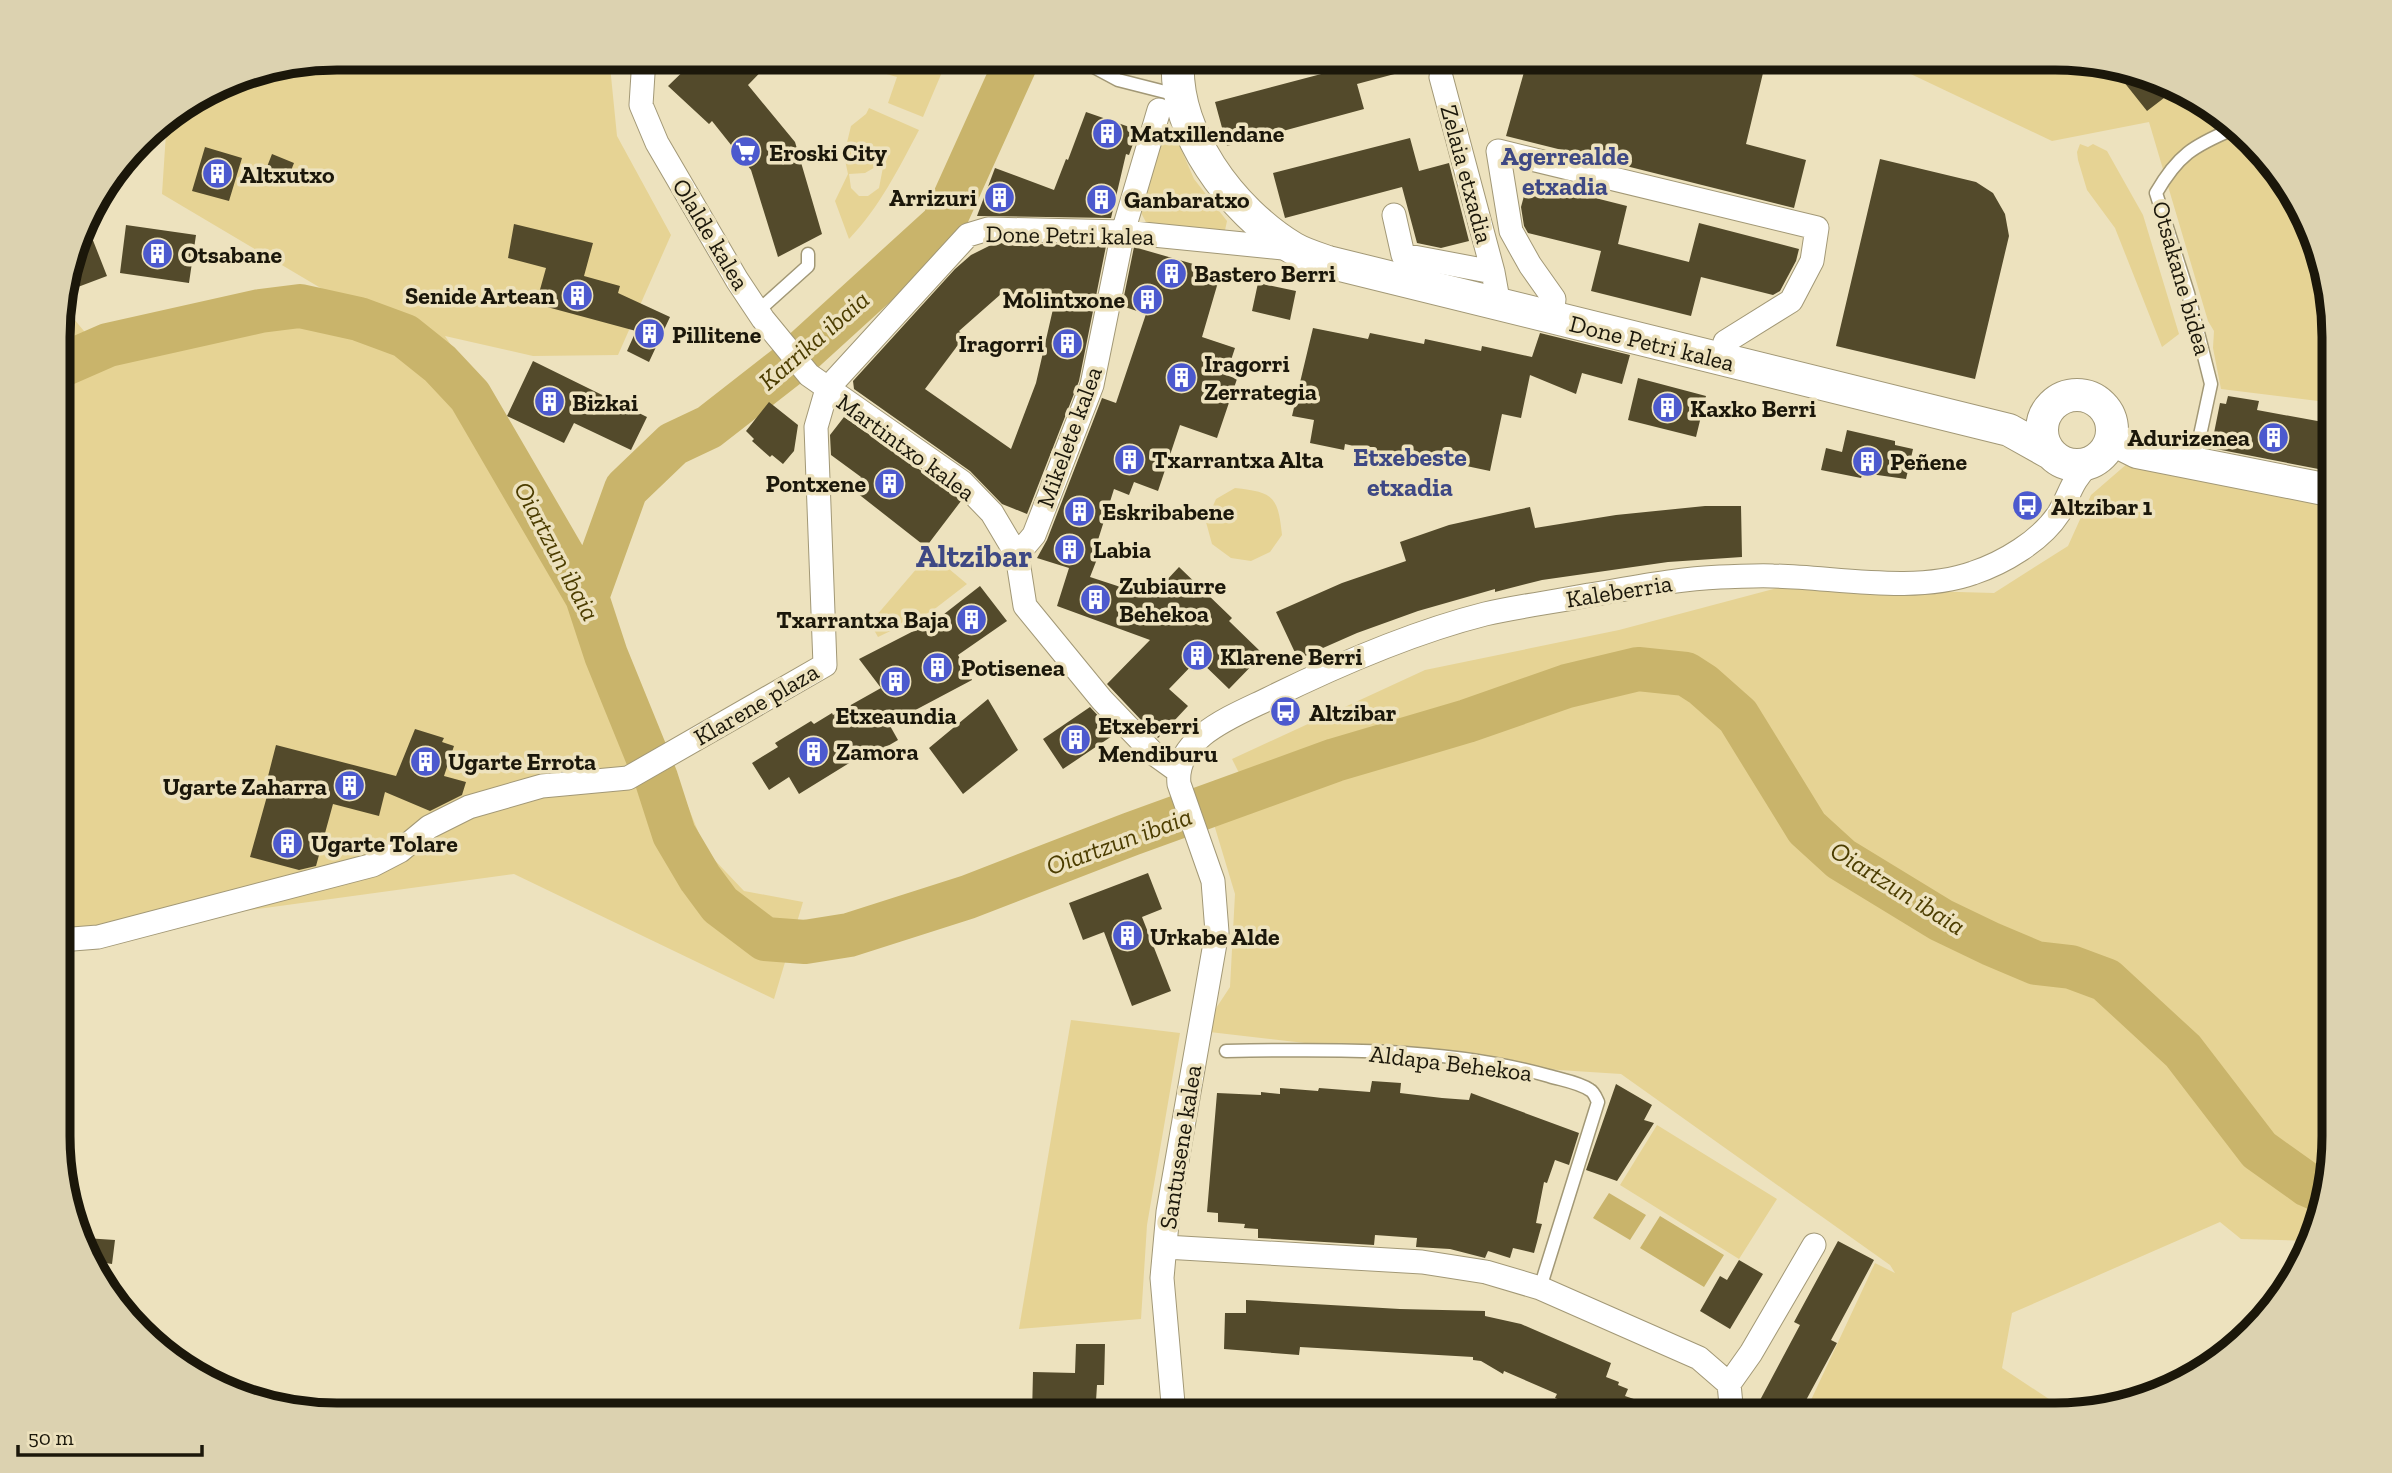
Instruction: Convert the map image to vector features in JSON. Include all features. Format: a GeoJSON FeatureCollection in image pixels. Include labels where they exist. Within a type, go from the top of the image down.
{"type":"FeatureCollection","features":[{"type":"Feature","properties":{"kind":"street","name":"Olalde kalea"},"geometry":{"type":"LineString","coordinates":[[643,70],[641,105],[657,143],[758,312],[808,375],[827,389]]}},
{"type":"Feature","properties":{"kind":"street","name":"Done Petri kalea"},"geometry":{"type":"LineString","coordinates":[[1176,70],[1170,103],[1190,126],[1201,152],[1228,190],[1274,235],[1296,250],[1328,262],[2009,429],[2088,459],[2194,463],[2322,489]]}},
{"type":"Feature","properties":{"kind":"street","name":"Zelaia etxadia"},"geometry":{"type":"LineString","coordinates":[[1441,76],[1493,272],[1499,305]]}},
{"type":"Feature","properties":{"kind":"street","name":"Mikelete kalea"},"geometry":{"type":"LineString","coordinates":[[1017,555],[1034,535],[1092,386],[1123,232],[1170,103]]}},
{"type":"Feature","properties":{"kind":"street"},"geometry":{"type":"LineString","coordinates":[[1552,318],[1554,299],[1530,265],[1511,231],[1498,150],[1817,228],[1812,261],[1791,301],[1725,342],[1720,360]]}},
{"type":"Feature","properties":{"kind":"street","name":"Zelaia etxadia"},"geometry":{"type":"LineString","coordinates":[[1394,215],[1403,255],[1493,272]]}},
{"type":"Feature","properties":{"kind":"street","name":"Done Petri kalea"},"geometry":{"type":"LineString","coordinates":[[827,389],[968,235],[988,229],[1123,232],[1296,250]]}},
{"type":"Feature","properties":{"kind":"street","name":"Martintxo kalea"},"geometry":{"type":"LineString","coordinates":[[827,389],[962,482],[992,513],[1017,555],[1025,606],[1102,700],[1153,753],[1178,771]]}},
{"type":"Feature","properties":{"kind":"street","name":"Klarene plaza"},"geometry":{"type":"LineString","coordinates":[[70,939],[98,937],[373,865],[400,851],[429,827],[469,807],[507,794],[542,786],[628,778],[825,665],[816,427],[827,389]]}},
{"type":"Feature","properties":{"kind":"street"},"geometry":{"type":"LineString","coordinates":[[2009,429],[2046,412],[2056,401],[2070,395],[2084,395],[2097,400],[2112,421],[2088,459],[2042,436],[2046,412]]}},
{"type":"Feature","properties":{"kind":"street","name":"Kaleberria"},"geometry":{"type":"LineString","coordinates":[[1178,771],[1184,755],[1199,738],[1239,713],[1303,681],[1396,642],[1486,614],[1633,587],[1715,578],[1772,576],[1922,583],[1949,580],[1973,573],[2024,547],[2044,531],[2058,514],[2088,459]]}},
{"type":"Feature","properties":{"kind":"street","name":"Santusene kalea"},"geometry":{"type":"LineString","coordinates":[[1173,1403],[1162,1278],[1168,1212],[1217,932],[1213,881],[1178,771]]}},
{"type":"Feature","properties":{"kind":"street"},"geometry":{"type":"LineString","coordinates":[[1731,1403],[1729,1384],[1751,1353],[1814,1245]]}},
{"type":"Feature","properties":{"kind":"street"},"geometry":{"type":"LineString","coordinates":[[1165,1247],[1422,1262],[1486,1272],[1540,1288],[1699,1358],[1729,1384]]}},
{"type":"Feature","properties":{"kind":"lane"},"geometry":{"type":"LineString","coordinates":[[1099,70],[1170,103]]}},
{"type":"Feature","properties":{"kind":"lane","name":"Otsakane bidea"},"geometry":{"type":"LineString","coordinates":[[2194,463],[2211,384],[2188,293],[2155,193],[2184,153],[2226,132]]}},
{"type":"Feature","properties":{"kind":"lane"},"geometry":{"type":"LineString","coordinates":[[758,312],[808,266],[808,254]]}},
{"type":"Feature","properties":{"kind":"lane","name":"Aldapa Behekoa"},"geometry":{"type":"LineString","coordinates":[[1226,1051],[1324,1049],[1440,1057],[1520,1068],[1576,1083],[1592,1091],[1598,1102],[1540,1288]]}},
{"type":"Feature","properties":{"kind":"shaded area"},"geometry":{"type":"Polygon","coordinates":[[[337,70],[610,70],[617,136],[671,235],[618,355],[533,356],[445,336],[583,548],[706,851],[744,891],[803,902],[774,999],[514,874],[70,935],[71,316],[88,336],[324,290],[162,194],[166,132],[219,97],[268,79],[302,72],[337,70]]]}},
{"type":"Feature","properties":{"kind":"shaded area"},"geometry":{"type":"Polygon","coordinates":[[[887,70],[943,70],[923,117],[888,103],[897,77],[883,73],[887,70]]]}},
{"type":"Feature","properties":{"kind":"shaded area"},"geometry":{"type":"Polygon","coordinates":[[[1902,70],[2090,72],[2157,90],[2218,125],[2244,148],[2267,174],[2302,235],[2320,302],[2322,402],[2221,389],[2213,348],[2214,331],[2208,321],[2149,122],[2052,141],[1902,70]]]}},
{"type":"Feature","properties":{"kind":"shaded area"},"geometry":{"type":"Polygon","coordinates":[[[869,108],[919,130],[879,201],[849,239],[835,201],[848,174],[844,155],[851,126],[866,114],[869,108]],[[884,162],[865,173],[849,174],[851,188],[859,196],[868,196],[879,188],[884,162]]]}},
{"type":"Feature","properties":{"kind":"shaded area"},"geometry":{"type":"Polygon","coordinates":[[[1161,120],[1172,128],[1194,179],[1227,221],[1224,235],[1149,228],[1138,207],[1161,120]]]}},
{"type":"Feature","properties":{"kind":"shaded area"},"geometry":{"type":"Polygon","coordinates":[[[2080,144],[2088,147],[2093,144],[2107,151],[2143,215],[2179,334],[2162,347],[2115,228],[2087,190],[2078,160],[2080,144]]]}},
{"type":"Feature","properties":{"kind":"shaded area"},"geometry":{"type":"Polygon","coordinates":[[[2150,444],[2252,463],[2322,472],[2322,1136],[2317,1188],[2301,1241],[2241,1239],[2220,1222],[2012,1313],[2002,1368],[2055,1403],[1810,1403],[1875,1263],[1895,1273],[1890,1265],[1621,1074],[1514,1067],[1201,1031],[1230,987],[1235,894],[1213,821],[1255,805],[1232,759],[1425,670],[1619,630],[1781,587],[1994,593],[2068,546],[2091,495],[2150,444]]]}},
{"type":"Feature","properties":{"kind":"shaded area"},"geometry":{"type":"Polygon","coordinates":[[[1235,488],[1266,495],[1276,504],[1278,512],[1282,535],[1270,552],[1251,561],[1231,558],[1212,544],[1206,522],[1216,499],[1235,488]]]}},
{"type":"Feature","properties":{"kind":"shaded area"},"geometry":{"type":"Polygon","coordinates":[[[930,553],[967,584],[932,611],[878,637],[870,623],[930,553]]]}},
{"type":"Feature","properties":{"kind":"shaded area"},"geometry":{"type":"Polygon","coordinates":[[[1071,1020],[1180,1033],[1147,1225],[1141,1319],[1019,1329],[1071,1020]]]}},
{"type":"Feature","properties":{"kind":"shaded area"},"geometry":{"type":"Polygon","coordinates":[[[1657,1125],[1777,1199],[1739,1259],[1620,1185],[1657,1125]]]}},
{"type":"Feature","properties":{"kind":"shaded area"},"geometry":{"type":"Polygon","coordinates":[[[1609,1193],[1646,1215],[1630,1240],[1593,1218],[1609,1193]]]}},
{"type":"Feature","properties":{"kind":"shaded area"},"geometry":{"type":"Polygon","coordinates":[[[1660,1216],[1724,1255],[1704,1287],[1640,1248],[1660,1216]]]}},
{"type":"Feature","properties":{"kind":"building"},"geometry":{"type":"Polygon","coordinates":[[[685,70],[762,70],[748,85],[795,142],[822,234],[778,257],[751,170],[712,121],[709,124],[668,86],[685,70]]]}},
{"type":"Feature","properties":{"kind":"building"},"geometry":{"type":"Polygon","coordinates":[[[1336,70],[1410,70],[1357,84],[1364,109],[1227,146],[1215,102],[1336,70]]]}},
{"type":"Feature","properties":{"kind":"building"},"geometry":{"type":"Polygon","coordinates":[[[1525,70],[1751,70],[1763,73],[1746,144],[1806,160],[1794,208],[1506,136],[1525,70]]]}},
{"type":"Feature","properties":{"kind":"building"},"geometry":{"type":"Polygon","coordinates":[[[2121,78],[2168,95],[2147,111],[2121,78]]]}},
{"type":"Feature","properties":{"kind":"building"},"geometry":{"type":"Polygon","coordinates":[[[1086,112],[1138,130],[1129,155],[1126,154],[1111,218],[977,216],[995,168],[1054,190],[1086,112]]]}},
{"type":"Feature","properties":{"kind":"building"},"geometry":{"type":"Polygon","coordinates":[[[1410,138],[1419,171],[1449,163],[1469,241],[1441,248],[1417,243],[1402,187],[1285,218],[1273,173],[1410,138]]]}},
{"type":"Feature","properties":{"kind":"building","name":"Altxutxo"},"geometry":{"type":"Polygon","coordinates":[[[205,147],[242,158],[229,201],[192,191],[205,147]]]}},
{"type":"Feature","properties":{"kind":"building"},"geometry":{"type":"Polygon","coordinates":[[[272,154],[294,163],[285,186],[263,177],[272,154]]]}},
{"type":"Feature","properties":{"kind":"building"},"geometry":{"type":"Polygon","coordinates":[[[1880,159],[1976,182],[1993,193],[2005,214],[2009,236],[1975,379],[1836,346],[1880,159]]]}},
{"type":"Feature","properties":{"kind":"building"},"geometry":{"type":"Polygon","coordinates":[[[1528,181],[1627,206],[1618,244],[1689,262],[1699,223],[1799,249],[1796,261],[1780,291],[1773,295],[1701,277],[1691,316],[1591,291],[1601,251],[1528,233],[1521,207],[1528,181]]]}},
{"type":"Feature","properties":{"kind":"building"},"geometry":{"type":"Polygon","coordinates":[[[514,224],[593,243],[584,276],[620,286],[618,293],[670,317],[649,362],[627,351],[636,331],[536,304],[546,268],[508,258],[514,224]]]}},
{"type":"Feature","properties":{"kind":"building","name":"Otsabane"},"geometry":{"type":"Polygon","coordinates":[[[126,225],[196,235],[189,283],[120,273],[126,225]]]}},
{"type":"Feature","properties":{"kind":"building"},"geometry":{"type":"Polygon","coordinates":[[[90,234],[107,276],[74,288],[90,234]]]}},
{"type":"Feature","properties":{"kind":"building"},"geometry":{"type":"Polygon","coordinates":[[[995,243],[1106,246],[1079,381],[1027,514],[1002,504],[970,471],[854,389],[853,381],[955,269],[971,255],[995,243]],[[1001,294],[959,331],[964,337],[925,389],[1011,449],[1036,383],[1056,296],[1001,294]]]}},
{"type":"Feature","properties":{"kind":"building"},"geometry":{"type":"Polygon","coordinates":[[[1134,247],[1221,272],[1202,337],[1235,348],[1226,375],[1237,379],[1217,438],[1180,425],[1158,491],[1134,482],[1129,495],[1114,489],[1098,540],[1104,541],[1090,577],[1151,597],[1179,567],[1232,618],[1229,621],[1263,654],[1229,689],[1198,659],[1169,689],[1188,706],[1158,738],[1107,684],[1150,640],[1057,606],[1069,568],[1037,558],[1047,540],[1102,398],[1116,403],[1146,314],[1122,306],[1134,247]]]}},
{"type":"Feature","properties":{"kind":"building","name":"Bastero Berri"},"geometry":{"type":"Polygon","coordinates":[[[1258,283],[1296,291],[1290,320],[1252,311],[1258,283]]]}},
{"type":"Feature","properties":{"kind":"building"},"geometry":{"type":"Polygon","coordinates":[[[1313,328],[1368,339],[1370,333],[1424,344],[1425,339],[1481,351],[1482,346],[1532,357],[1540,333],[1630,355],[1622,384],[1582,373],[1576,394],[1530,375],[1521,418],[1502,414],[1490,471],[1400,452],[1399,456],[1345,444],[1344,450],[1310,443],[1314,420],[1292,416],[1313,328]]]}},
{"type":"Feature","properties":{"kind":"building","name":"Bizkai"},"geometry":{"type":"Polygon","coordinates":[[[533,361],[647,417],[631,450],[574,423],[564,443],[507,416],[533,361]]]}},
{"type":"Feature","properties":{"kind":"building","name":"Kaxko Berri"},"geometry":{"type":"Polygon","coordinates":[[[1638,378],[1706,396],[1696,437],[1628,420],[1638,378]]]}},
{"type":"Feature","properties":{"kind":"building","name":"Adurizenea"},"geometry":{"type":"Polygon","coordinates":[[[2228,396],[2259,401],[2257,410],[2322,422],[2322,470],[2211,448],[2220,403],[2226,404],[2228,396]]]}},
{"type":"Feature","properties":{"kind":"building"},"geometry":{"type":"Polygon","coordinates":[[[769,402],[798,425],[794,451],[783,464],[772,455],[770,457],[752,441],[754,439],[746,431],[769,402]]]}},
{"type":"Feature","properties":{"kind":"building"},"geometry":{"type":"Polygon","coordinates":[[[844,417],[961,501],[926,547],[852,489],[861,477],[831,455],[830,435],[844,417]]]}},
{"type":"Feature","properties":{"kind":"building","name":"Peñene"},"geometry":{"type":"Polygon","coordinates":[[[1847,430],[1895,441],[1895,445],[1913,449],[1906,479],[1863,473],[1861,478],[1821,470],[1826,448],[1842,452],[1847,430]]]}},
{"type":"Feature","properties":{"kind":"building"},"geometry":{"type":"Polygon","coordinates":[[[1705,506],[1741,506],[1742,557],[1668,562],[1542,580],[1495,592],[1495,589],[1418,611],[1357,633],[1298,659],[1276,612],[1342,583],[1406,561],[1400,542],[1449,525],[1530,507],[1535,528],[1616,515],[1705,506]]]}},
{"type":"Feature","properties":{"kind":"building"},"geometry":{"type":"Polygon","coordinates":[[[980,586],[1007,621],[958,655],[972,680],[889,724],[898,740],[862,761],[859,757],[799,794],[789,777],[769,790],[752,763],[778,747],[775,743],[811,721],[814,724],[881,688],[859,659],[939,618],[980,586]]]}},
{"type":"Feature","properties":{"kind":"building"},"geometry":{"type":"Polygon","coordinates":[[[988,699],[1018,750],[963,794],[929,748],[988,699]]]}},
{"type":"Feature","properties":{"kind":"building","name":"Etxeberri Mendiburu"},"geometry":{"type":"Polygon","coordinates":[[[1090,707],[1115,734],[1063,769],[1043,739],[1090,707]]]}},
{"type":"Feature","properties":{"kind":"building"},"geometry":{"type":"Polygon","coordinates":[[[415,729],[444,738],[442,742],[454,746],[444,776],[466,782],[462,795],[430,811],[385,792],[379,816],[333,804],[316,866],[299,870],[250,857],[269,789],[265,788],[276,745],[396,776],[415,729]]]}},
{"type":"Feature","properties":{"kind":"building","name":"Urkabe Alde"},"geometry":{"type":"Polygon","coordinates":[[[1148,873],[1162,909],[1142,917],[1171,991],[1132,1006],[1104,932],[1083,940],[1069,903],[1148,873]]]}},
{"type":"Feature","properties":{"kind":"building"},"geometry":{"type":"Polygon","coordinates":[[[1372,1081],[1401,1083],[1400,1093],[1469,1100],[1471,1093],[1579,1133],[1569,1165],[1555,1160],[1547,1183],[1544,1182],[1536,1223],[1542,1224],[1534,1253],[1513,1248],[1510,1258],[1488,1251],[1485,1258],[1450,1249],[1416,1247],[1417,1238],[1375,1235],[1374,1245],[1258,1238],[1258,1229],[1244,1228],[1245,1224],[1218,1222],[1218,1213],[1207,1212],[1217,1093],[1280,1094],[1280,1088],[1370,1092],[1372,1081]]]}},
{"type":"Feature","properties":{"kind":"building"},"geometry":{"type":"Polygon","coordinates":[[[1616,1084],[1652,1105],[1644,1120],[1654,1123],[1617,1181],[1586,1170],[1616,1084]]]}},
{"type":"Feature","properties":{"kind":"building"},"geometry":{"type":"Polygon","coordinates":[[[90,1238],[115,1240],[112,1264],[102,1262],[90,1238]]]}},
{"type":"Feature","properties":{"kind":"building"},"geometry":{"type":"Polygon","coordinates":[[[1838,1241],[1874,1260],[1831,1340],[1837,1343],[1804,1403],[1761,1403],[1800,1325],[1794,1322],[1838,1241]]]}},
{"type":"Feature","properties":{"kind":"building"},"geometry":{"type":"Polygon","coordinates":[[[1739,1260],[1763,1274],[1730,1329],[1700,1311],[1720,1276],[1727,1280],[1739,1260]]]}},
{"type":"Feature","properties":{"kind":"building"},"geometry":{"type":"Polygon","coordinates":[[[1246,1300],[1485,1311],[1485,1316],[1521,1324],[1611,1363],[1606,1377],[1628,1389],[1625,1396],[1646,1403],[1567,1403],[1555,1398],[1557,1394],[1504,1371],[1503,1374],[1481,1361],[1473,1360],[1473,1357],[1300,1347],[1299,1355],[1224,1349],[1225,1313],[1246,1313],[1246,1300]]]}},
{"type":"Feature","properties":{"kind":"building"},"geometry":{"type":"Polygon","coordinates":[[[1076,1344],[1105,1344],[1104,1385],[1097,1385],[1096,1401],[1032,1403],[1033,1372],[1075,1373],[1076,1344]]]}},
{"type":"Feature","properties":{"kind":"waterway","name":"Karrika ibaia"},"geometry":{"type":"LineString","coordinates":[[587,597],[626,489],[673,444],[709,427],[786,367],[943,224],[1013,70]]}},
{"type":"Feature","properties":{"kind":"waterway","name":"Oiartzun ibaia"},"geometry":{"type":"LineString","coordinates":[[70,362],[108,345],[260,311],[300,306],[359,319],[405,336],[440,364],[470,396],[587,597],[606,655],[656,778],[674,834],[700,878],[720,905],[765,939],[805,942],[849,935],[968,897],[1335,760],[1467,721],[1567,686],[1638,669],[1686,674],[1703,685],[1738,716],[1807,828],[1841,859],[1941,920],[1991,944],[2036,963],[2071,967],[2106,980],[2183,1051],[2259,1150],[2317,1189]]}},
{"type":"Feature","properties":{"kind":"place","name":"Matxillendane"},"geometry":{"type":"Point","coordinates":[1107,133]}},
{"type":"Feature","properties":{"kind":"place","name":"Eroski City"},"geometry":{"type":"Point","coordinates":[746,152]}},
{"type":"Feature","properties":{"kind":"place","name":"Altxutxo"},"geometry":{"type":"Point","coordinates":[217,174]}},
{"type":"Feature","properties":{"kind":"place","name":"Arrizuri"},"geometry":{"type":"Point","coordinates":[1000,197]}},
{"type":"Feature","properties":{"kind":"place","name":"Ganbaratxo"},"geometry":{"type":"Point","coordinates":[1101,199]}},
{"type":"Feature","properties":{"kind":"place","name":"Otsabane"},"geometry":{"type":"Point","coordinates":[158,254]}},
{"type":"Feature","properties":{"kind":"place","name":"Bastero Berri"},"geometry":{"type":"Point","coordinates":[1171,273]}},
{"type":"Feature","properties":{"kind":"place","name":"Senide Artean"},"geometry":{"type":"Point","coordinates":[578,295]}},
{"type":"Feature","properties":{"kind":"place","name":"Molintxone"},"geometry":{"type":"Point","coordinates":[1148,299]}},
{"type":"Feature","properties":{"kind":"place","name":"Pillitene"},"geometry":{"type":"Point","coordinates":[649,334]}},
{"type":"Feature","properties":{"kind":"place","name":"Iragorri"},"geometry":{"type":"Point","coordinates":[1067,343]}},
{"type":"Feature","properties":{"kind":"place","name":"Iragorri Zerrategia"},"geometry":{"type":"Point","coordinates":[1181,377]}},
{"type":"Feature","properties":{"kind":"place","name":"Bizkai"},"geometry":{"type":"Point","coordinates":[549,402]}},
{"type":"Feature","properties":{"kind":"place","name":"Kaxko Berri"},"geometry":{"type":"Point","coordinates":[1667,408]}},
{"type":"Feature","properties":{"kind":"place","name":"Adurizenea"},"geometry":{"type":"Point","coordinates":[2273,437]}},
{"type":"Feature","properties":{"kind":"place","name":"Txarrantxa Alta"},"geometry":{"type":"Point","coordinates":[1129,459]}},
{"type":"Feature","properties":{"kind":"place","name":"Peñene"},"geometry":{"type":"Point","coordinates":[1867,461]}},
{"type":"Feature","properties":{"kind":"place","name":"Pontxene"},"geometry":{"type":"Point","coordinates":[889,483]}},
{"type":"Feature","properties":{"kind":"place","name":"Altzibar 1"},"geometry":{"type":"Point","coordinates":[2028,506]}},
{"type":"Feature","properties":{"kind":"place","name":"Eskribabene"},"geometry":{"type":"Point","coordinates":[1079,511]}},
{"type":"Feature","properties":{"kind":"place","name":"Labia"},"geometry":{"type":"Point","coordinates":[1070,549]}},
{"type":"Feature","properties":{"kind":"place","name":"Zubiaurre Behekoa"},"geometry":{"type":"Point","coordinates":[1096,599]}},
{"type":"Feature","properties":{"kind":"place","name":"Txarrantxa Baja"},"geometry":{"type":"Point","coordinates":[972,619]}},
{"type":"Feature","properties":{"kind":"place","name":"Klarene Berri"},"geometry":{"type":"Point","coordinates":[1197,656]}},
{"type":"Feature","properties":{"kind":"place","name":"Potisenea"},"geometry":{"type":"Point","coordinates":[938,667]}},
{"type":"Feature","properties":{"kind":"place","name":"Etxeaundia"},"geometry":{"type":"Point","coordinates":[896,681]}},
{"type":"Feature","properties":{"kind":"place","name":"Altzibar"},"geometry":{"type":"Point","coordinates":[1286,712]}},
{"type":"Feature","properties":{"kind":"place","name":"Etxeberri Mendiburu"},"geometry":{"type":"Point","coordinates":[1075,739]}},
{"type":"Feature","properties":{"kind":"place","name":"Zamora"},"geometry":{"type":"Point","coordinates":[813,751]}},
{"type":"Feature","properties":{"kind":"place","name":"Ugarte Errota"},"geometry":{"type":"Point","coordinates":[425,761]}},
{"type":"Feature","properties":{"kind":"place","name":"Ugarte Zaharra"},"geometry":{"type":"Point","coordinates":[350,786]}},
{"type":"Feature","properties":{"kind":"place","name":"Ugarte Tolare"},"geometry":{"type":"Point","coordinates":[288,843]}},
{"type":"Feature","properties":{"kind":"place","name":"Urkabe Alde"},"geometry":{"type":"Point","coordinates":[1127,936]}},
{"type":"Feature","properties":{"kind":"district","name":"Agerrealde etxadia"},"geometry":{"type":"Point","coordinates":[1565,171]}},
{"type":"Feature","properties":{"kind":"district","name":"Etxebeste etxadia"},"geometry":{"type":"Point","coordinates":[1410,472]}},
{"type":"Feature","properties":{"kind":"district","name":"Altzibar"},"geometry":{"type":"Point","coordinates":[974,556]}}]}
